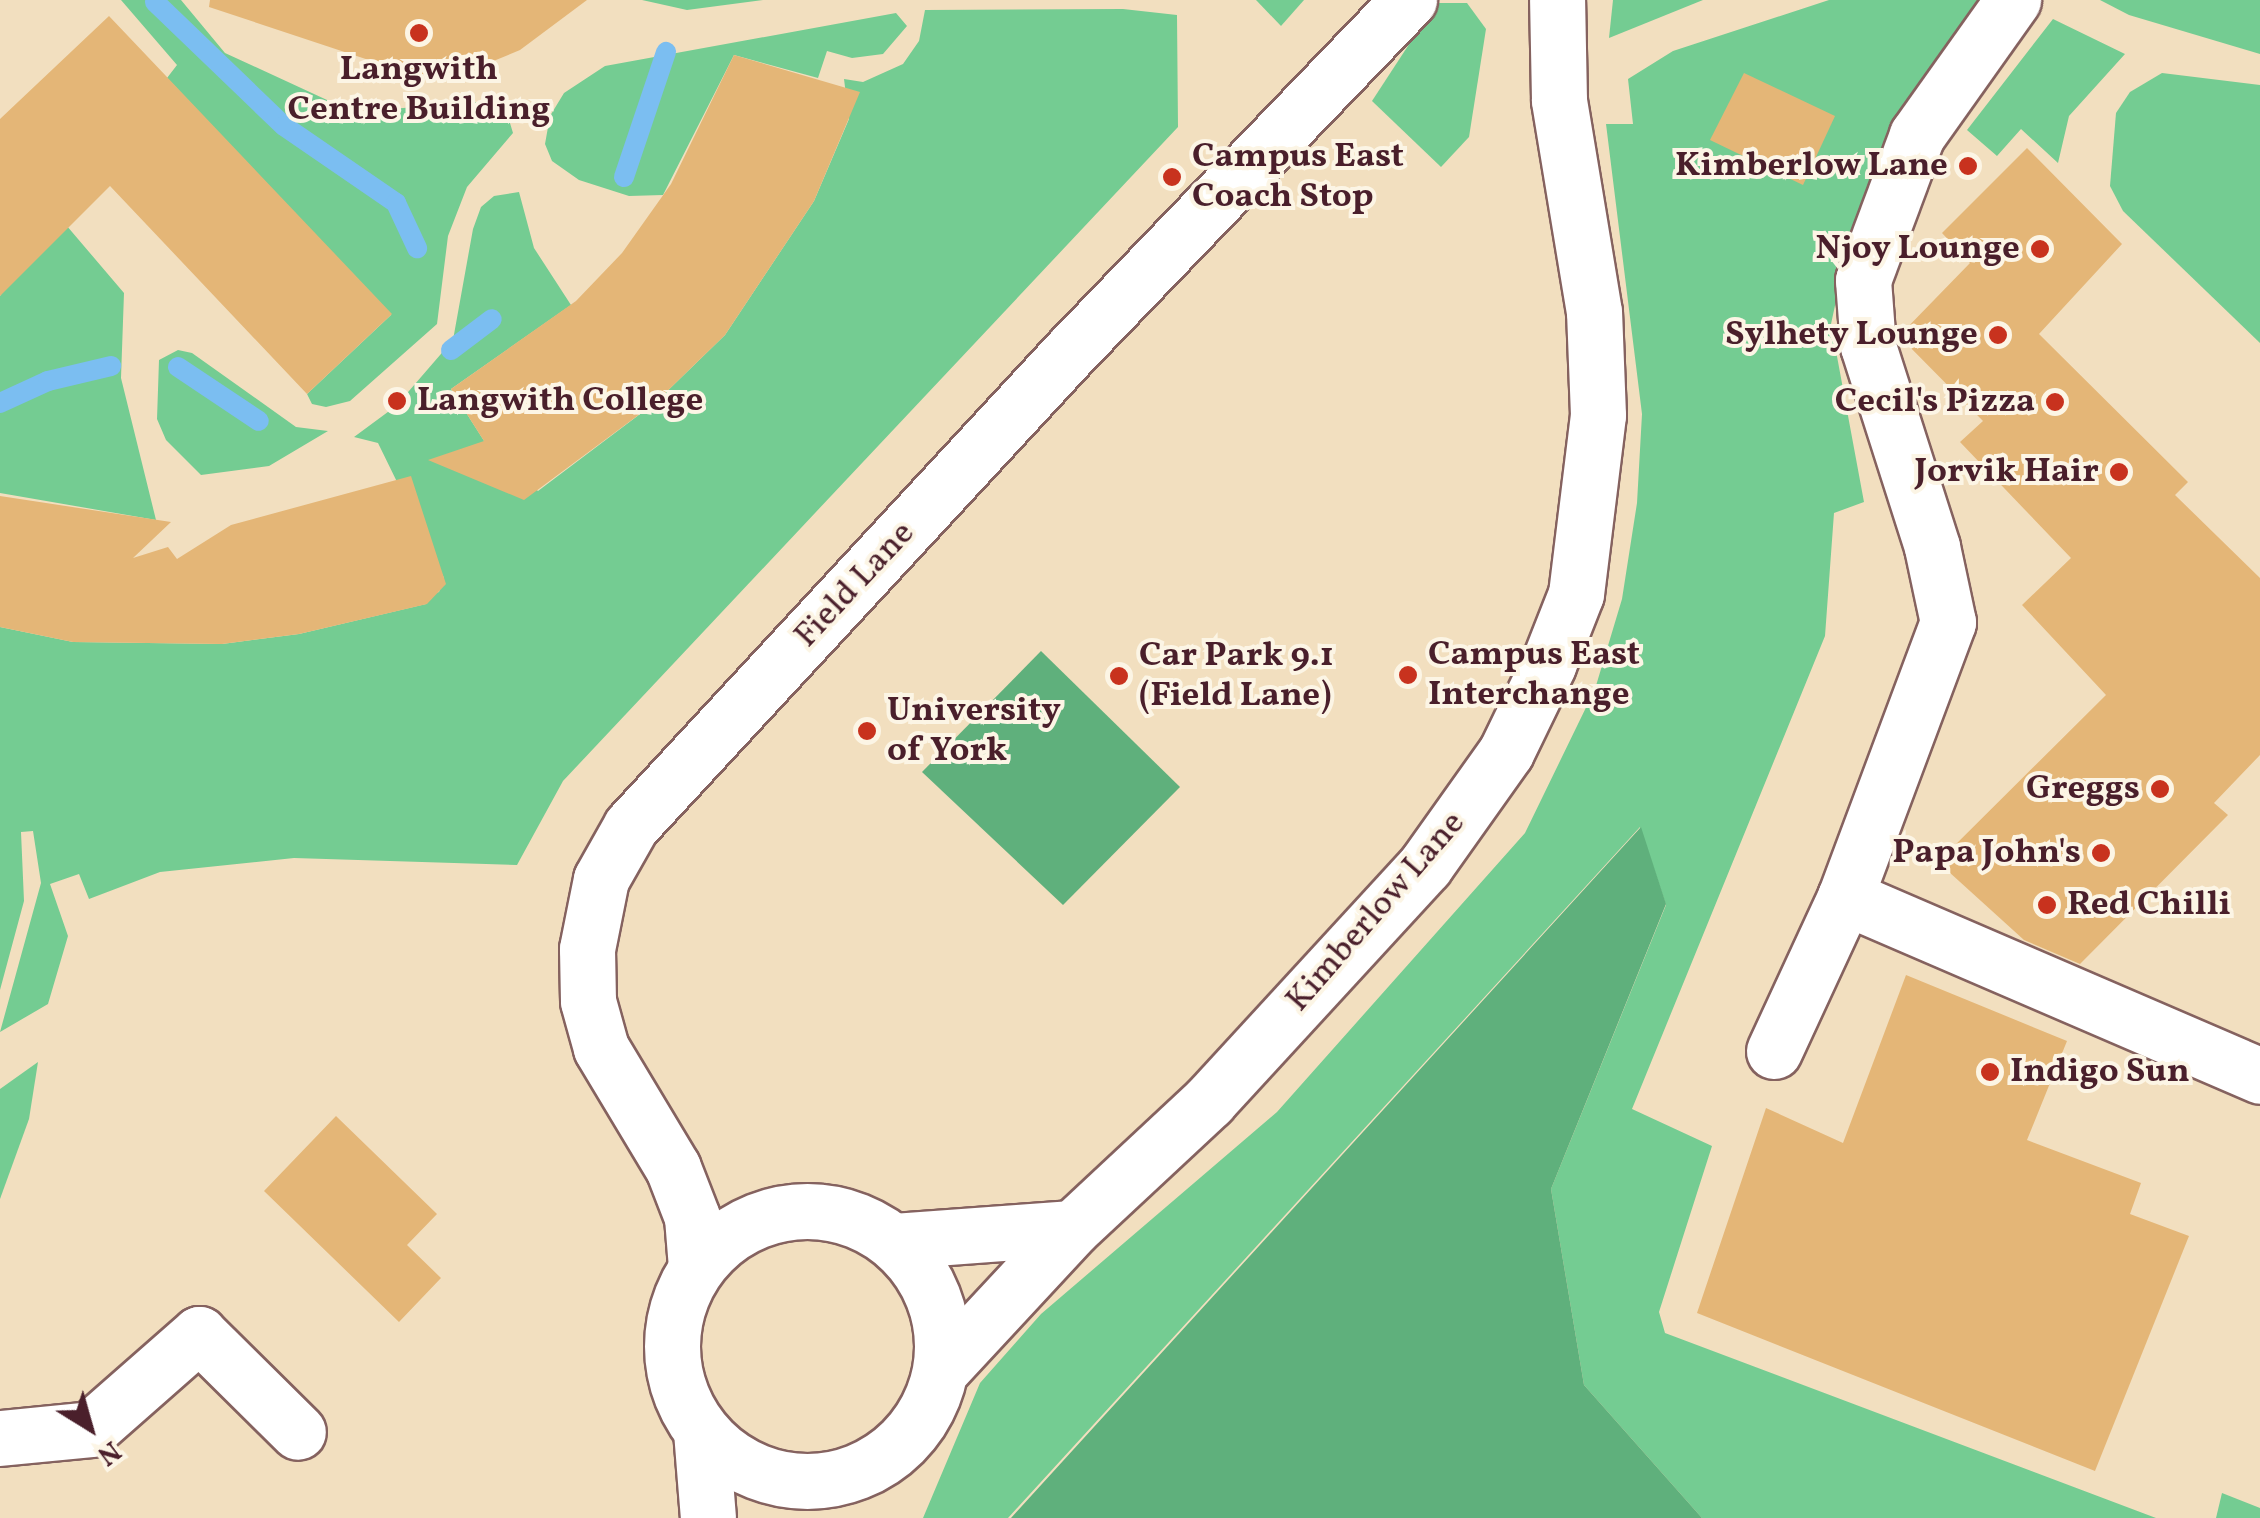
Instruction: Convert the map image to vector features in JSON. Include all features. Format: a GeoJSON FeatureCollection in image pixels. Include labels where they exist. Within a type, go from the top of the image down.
{"type":"FeatureCollection","features":[{"type":"Feature","properties":{"kind":"street","name":"Field Lane"},"geometry":{"type":"LineString","coordinates":[[696,1267],[692,1216],[673,1168],[601,1048],[588,1001],[587,949],[601,880],[632,826],[1070,352],[1409,0]]}},
{"type":"Feature","properties":{"kind":"street","name":"Kimberlow Lane"},"geometry":{"type":"LineString","coordinates":[[941,1370],[1073,1228],[1209,1101],[1424,866],[1506,752],[1569,612],[1592,505],[1598,415],[1594,312],[1559,100],[1557,0]]}},
{"type":"Feature","properties":{"kind":"street"},"geometry":{"type":"LineString","coordinates":[[1774,1051],[1845,897],[1948,622],[1932,547],[1868,346],[1863,280],[1917,135],[2013,0]]}},
{"type":"Feature","properties":{"kind":"street"},"geometry":{"type":"LineString","coordinates":[[1845,897],[2256,1074]]}},
{"type":"Feature","properties":{"kind":"street"},"geometry":{"type":"LineString","coordinates":[[802,1518],[847,1476],[890,1452],[923,1416],[941,1370],[940,1322],[930,1293],[894,1241],[862,1222],[826,1211],[776,1213],[731,1232],[696,1267],[676,1308],[671,1354],[682,1399],[700,1431],[736,1462],[770,1477],[847,1476]]}},
{"type":"Feature","properties":{"kind":"street"},"geometry":{"type":"LineString","coordinates":[[894,1241],[1073,1228]]}},
{"type":"Feature","properties":{"kind":"street"},"geometry":{"type":"LineString","coordinates":[[0,1438],[91,1429],[200,1334],[298,1432]]}},
{"type":"Feature","properties":{"kind":"street"},"geometry":{"type":"LineString","coordinates":[[700,1431],[708,1518]]}},
{"type":"Feature","properties":{"kind":"green space"},"geometry":{"type":"Polygon","coordinates":[[[121,0],[181,0],[225,53],[353,112],[503,100],[513,133],[467,187],[448,236],[437,324],[350,401],[326,407],[312,404],[307,394],[391,315],[167,78],[177,65],[121,0]]]}},
{"type":"Feature","properties":{"kind":"green space"},"geometry":{"type":"Polygon","coordinates":[[[642,0],[763,0],[687,10],[642,0]]]}},
{"type":"Feature","properties":{"kind":"green space"},"geometry":{"type":"Polygon","coordinates":[[[1256,0],[1304,0],[1281,26],[1256,0]]]}},
{"type":"Feature","properties":{"kind":"green space"},"geometry":{"type":"Polygon","coordinates":[[[1613,0],[1703,0],[1609,38],[1613,0]]]}},
{"type":"Feature","properties":{"kind":"green space"},"geometry":{"type":"Polygon","coordinates":[[[1829,0],[1988,0],[1846,255],[1831,324],[1864,502],[1834,513],[1825,636],[1632,1109],[1712,1146],[1659,1312],[1665,1333],[2156,1518],[1702,1518],[1584,1385],[1551,1189],[1666,905],[1640,827],[1008,1518],[923,1518],[980,1383],[1041,1314],[1277,1112],[1525,833],[1595,689],[1622,599],[1637,503],[1642,414],[1606,124],[1633,124],[1628,79],[1673,51],[1829,0]]]}},
{"type":"Feature","properties":{"kind":"green space"},"geometry":{"type":"Polygon","coordinates":[[[2100,0],[2260,0],[2260,54],[2129,15],[2100,0]]]}},
{"type":"Feature","properties":{"kind":"green space"},"geometry":{"type":"Polygon","coordinates":[[[1436,3],[1467,3],[1486,29],[1469,137],[1441,167],[1372,101],[1436,3]]]}},
{"type":"Feature","properties":{"kind":"green space"},"geometry":{"type":"Polygon","coordinates":[[[1123,9],[1177,15],[1178,127],[563,781],[517,865],[294,858],[160,872],[89,899],[79,874],[50,884],[68,936],[48,1004],[0,1032],[41,883],[33,831],[21,832],[24,901],[0,990],[0,627],[73,642],[222,644],[299,634],[426,604],[424,597],[439,592],[444,578],[378,443],[354,437],[396,406],[453,340],[473,229],[481,207],[494,196],[519,192],[534,248],[571,305],[451,389],[493,455],[538,491],[656,402],[725,335],[814,201],[849,119],[844,79],[863,82],[903,64],[919,41],[925,10],[1123,9]]]}},
{"type":"Feature","properties":{"kind":"green space"},"geometry":{"type":"Polygon","coordinates":[[[896,13],[907,26],[883,54],[852,58],[827,51],[818,78],[734,55],[663,195],[629,196],[579,180],[552,161],[545,144],[550,116],[564,93],[605,66],[896,13]]]}},
{"type":"Feature","properties":{"kind":"green space"},"geometry":{"type":"Polygon","coordinates":[[[2053,19],[2125,54],[2069,116],[2058,163],[2021,129],[1997,156],[1967,130],[2053,19]]]}},
{"type":"Feature","properties":{"kind":"green space"},"geometry":{"type":"Polygon","coordinates":[[[2162,73],[2260,85],[2260,343],[2123,211],[2110,186],[2116,113],[2130,92],[2162,73]]]}},
{"type":"Feature","properties":{"kind":"green space"},"geometry":{"type":"Polygon","coordinates":[[[55,212],[124,293],[121,378],[156,520],[0,493],[0,296],[55,212]]]}},
{"type":"Feature","properties":{"kind":"green space"},"geometry":{"type":"Polygon","coordinates":[[[178,350],[192,353],[296,427],[328,431],[269,466],[201,475],[166,440],[157,419],[159,360],[178,350]]]}},
{"type":"Feature","properties":{"kind":"green space"},"geometry":{"type":"Polygon","coordinates":[[[1041,651],[1180,787],[1063,905],[922,772],[1041,651]]]}},
{"type":"Feature","properties":{"kind":"green space"},"geometry":{"type":"Polygon","coordinates":[[[1641,827],[1666,904],[1551,1189],[1584,1385],[1702,1518],[1011,1518],[1641,827]]]}},
{"type":"Feature","properties":{"kind":"green space"},"geometry":{"type":"Polygon","coordinates":[[[38,1062],[29,1119],[0,1199],[0,1089],[38,1062]]]}},
{"type":"Feature","properties":{"kind":"green space"},"geometry":{"type":"Polygon","coordinates":[[[2222,1493],[2260,1508],[2260,1518],[2216,1518],[2222,1493]]]}},
{"type":"Feature","properties":{"kind":"building","name":"Langwith Centre Building"},"geometry":{"type":"Polygon","coordinates":[[[210,0],[587,0],[520,50],[474,69],[414,75],[209,7],[210,0]]]}},
{"type":"Feature","properties":{"kind":"building"},"geometry":{"type":"Polygon","coordinates":[[[109,16],[392,314],[307,394],[110,186],[0,296],[0,119],[109,16]]]}},
{"type":"Feature","properties":{"kind":"building"},"geometry":{"type":"Polygon","coordinates":[[[734,55],[860,92],[814,201],[725,335],[656,402],[524,500],[428,460],[484,441],[451,389],[576,301],[622,253],[671,184],[734,55]]]}},
{"type":"Feature","properties":{"kind":"building"},"geometry":{"type":"Polygon","coordinates":[[[1744,73],[1835,116],[1803,185],[1710,140],[1744,73]]]}},
{"type":"Feature","properties":{"kind":"building"},"geometry":{"type":"Polygon","coordinates":[[[2027,148],[2122,244],[2039,334],[2188,482],[2175,495],[2260,578],[2260,755],[2214,803],[2228,815],[2080,964],[2024,940],[1938,862],[2106,695],[2022,605],[2071,558],[1960,442],[1983,421],[1899,336],[1970,263],[1942,233],[2027,148]]]}},
{"type":"Feature","properties":{"kind":"building"},"geometry":{"type":"Polygon","coordinates":[[[411,476],[446,584],[427,604],[299,634],[222,644],[73,642],[0,627],[0,496],[171,522],[133,558],[168,547],[177,559],[231,525],[411,476]]]}},
{"type":"Feature","properties":{"kind":"building"},"geometry":{"type":"Polygon","coordinates":[[[1906,975],[2067,1041],[2027,1140],[2141,1183],[2130,1214],[2189,1236],[2095,1471],[1697,1313],[1766,1108],[1843,1143],[1906,975]]]}},
{"type":"Feature","properties":{"kind":"building"},"geometry":{"type":"Polygon","coordinates":[[[336,1116],[437,1214],[407,1245],[441,1278],[399,1322],[264,1191],[336,1116]]]}},
{"type":"Feature","properties":{"kind":"waterway"},"geometry":{"type":"LineString","coordinates":[[155,2],[284,126],[396,203],[417,248]]}},
{"type":"Feature","properties":{"kind":"waterway"},"geometry":{"type":"LineString","coordinates":[[624,177],[666,52]]}},
{"type":"Feature","properties":{"kind":"waterway"},"geometry":{"type":"LineString","coordinates":[[451,350],[492,319]]}},
{"type":"Feature","properties":{"kind":"waterway"},"geometry":{"type":"LineString","coordinates":[[0,403],[48,381],[111,366]]}},
{"type":"Feature","properties":{"kind":"waterway"},"geometry":{"type":"LineString","coordinates":[[178,367],[259,421]]}},
{"type":"Feature","properties":{"kind":"place","name":"Langwith Centre Building"},"geometry":{"type":"Point","coordinates":[419,33]}},
{"type":"Feature","properties":{"kind":"place","name":"Kimberlow Lane"},"geometry":{"type":"Point","coordinates":[1968,166]}},
{"type":"Feature","properties":{"kind":"place","name":"Campus East Coach Stop"},"geometry":{"type":"Point","coordinates":[1172,177]}},
{"type":"Feature","properties":{"kind":"place","name":"Njoy Lounge"},"geometry":{"type":"Point","coordinates":[2040,249]}},
{"type":"Feature","properties":{"kind":"place","name":"Sylhety Lounge"},"geometry":{"type":"Point","coordinates":[1998,335]}},
{"type":"Feature","properties":{"kind":"place","name":"Langwith College"},"geometry":{"type":"Point","coordinates":[397,401]}},
{"type":"Feature","properties":{"kind":"place","name":"Cecil's Pizza"},"geometry":{"type":"Point","coordinates":[2055,402]}},
{"type":"Feature","properties":{"kind":"place","name":"Jorvik Hair"},"geometry":{"type":"Point","coordinates":[2119,472]}},
{"type":"Feature","properties":{"kind":"place","name":"Campus East Interchange"},"geometry":{"type":"Point","coordinates":[1408,675]}},
{"type":"Feature","properties":{"kind":"place","name":"Car Park 9.1 (Field Lane)"},"geometry":{"type":"Point","coordinates":[1119,676]}},
{"type":"Feature","properties":{"kind":"place","name":"University of York"},"geometry":{"type":"Point","coordinates":[867,731]}},
{"type":"Feature","properties":{"kind":"place","name":"Greggs"},"geometry":{"type":"Point","coordinates":[2160,789]}},
{"type":"Feature","properties":{"kind":"place","name":"Papa John's"},"geometry":{"type":"Point","coordinates":[2101,853]}},
{"type":"Feature","properties":{"kind":"place","name":"Red Chilli"},"geometry":{"type":"Point","coordinates":[2047,905]}},
{"type":"Feature","properties":{"kind":"place","name":"Indigo Sun"},"geometry":{"type":"Point","coordinates":[1990,1072]}}]}
